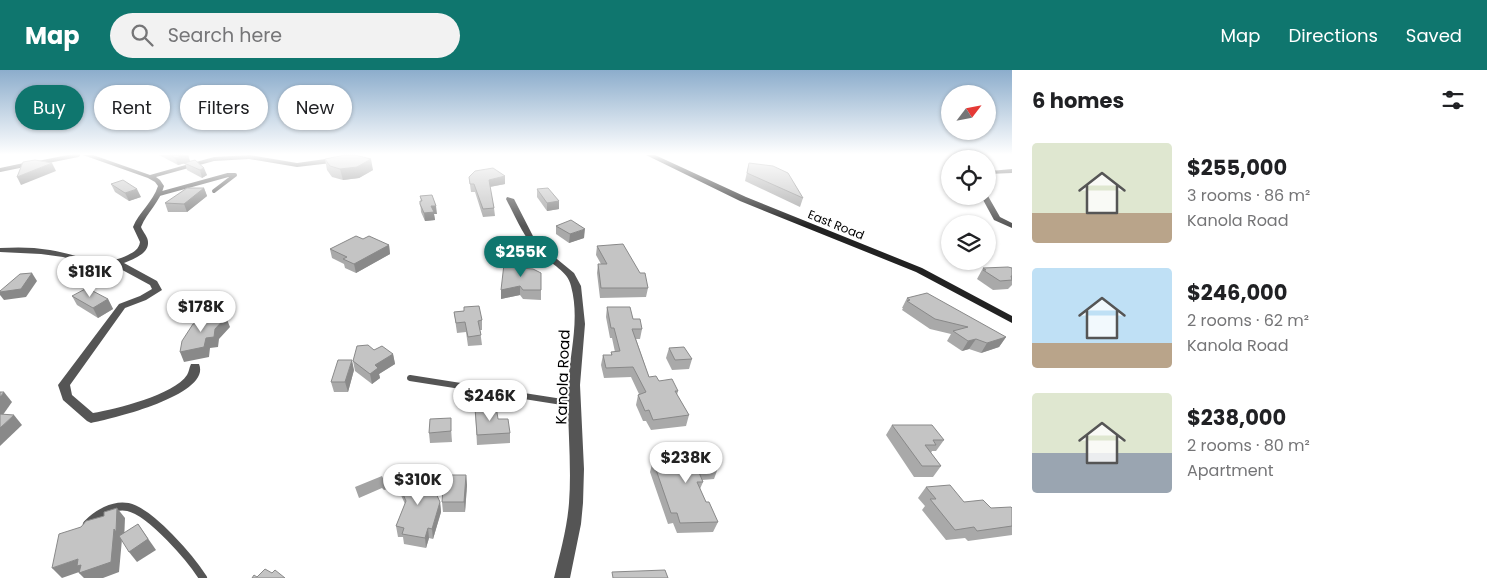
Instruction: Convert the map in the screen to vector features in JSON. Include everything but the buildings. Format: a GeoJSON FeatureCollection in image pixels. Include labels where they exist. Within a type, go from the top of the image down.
{"type":"FeatureCollection","features":[{"type":"Feature","properties":{"kind":"street"},"geometry":{"type":"LineString","coordinates":[[0,250],[62,254],[94,265],[118,263],[133,256],[142,248],[144,240],[137,227],[141,217],[159,194],[161,186],[153,179]]}},
{"type":"Feature","properties":{"kind":"street","name":"East Road"},"geometry":{"type":"LineString","coordinates":[[700,179],[743,199],[918,270],[1012,320]]}},
{"type":"Feature","properties":{"kind":"street","name":"Kanola Road"},"geometry":{"type":"LineString","coordinates":[[510,200],[527,232],[537,246],[571,275],[576,286],[580,324],[575,371],[577,469],[575,517],[562,578]]}},
{"type":"Feature","properties":{"kind":"street"},"geometry":{"type":"LineString","coordinates":[[989,205],[997,218],[1012,226]]}},
{"type":"Feature","properties":{"kind":"street"},"geometry":{"type":"LineString","coordinates":[[118,263],[154,283],[157,290],[122,306],[64,385],[67,397],[92,418],[112,416],[154,400],[182,386],[192,377],[195,367]]}},
{"type":"Feature","properties":{"kind":"lane"},"geometry":{"type":"LineString","coordinates":[[159,194],[215,179]]}},
{"type":"Feature","properties":{"kind":"lane"},"geometry":{"type":"LineString","coordinates":[[214,191],[230,179]]}},
{"type":"Feature","properties":{"kind":"lane"},"geometry":{"type":"LineString","coordinates":[[410,378],[575,404]]}},
{"type":"Feature","properties":{"kind":"lane"},"geometry":{"type":"LineString","coordinates":[[80,531],[94,517],[116,507],[130,507],[144,515],[188,556],[203,578]]}},
{"type":"Feature","properties":{"kind":"shaded area"},"geometry":{"type":"Polygon","coordinates":[[[382,476],[388,489],[384,490],[382,488],[359,498],[355,487],[382,476]]]}}]}
